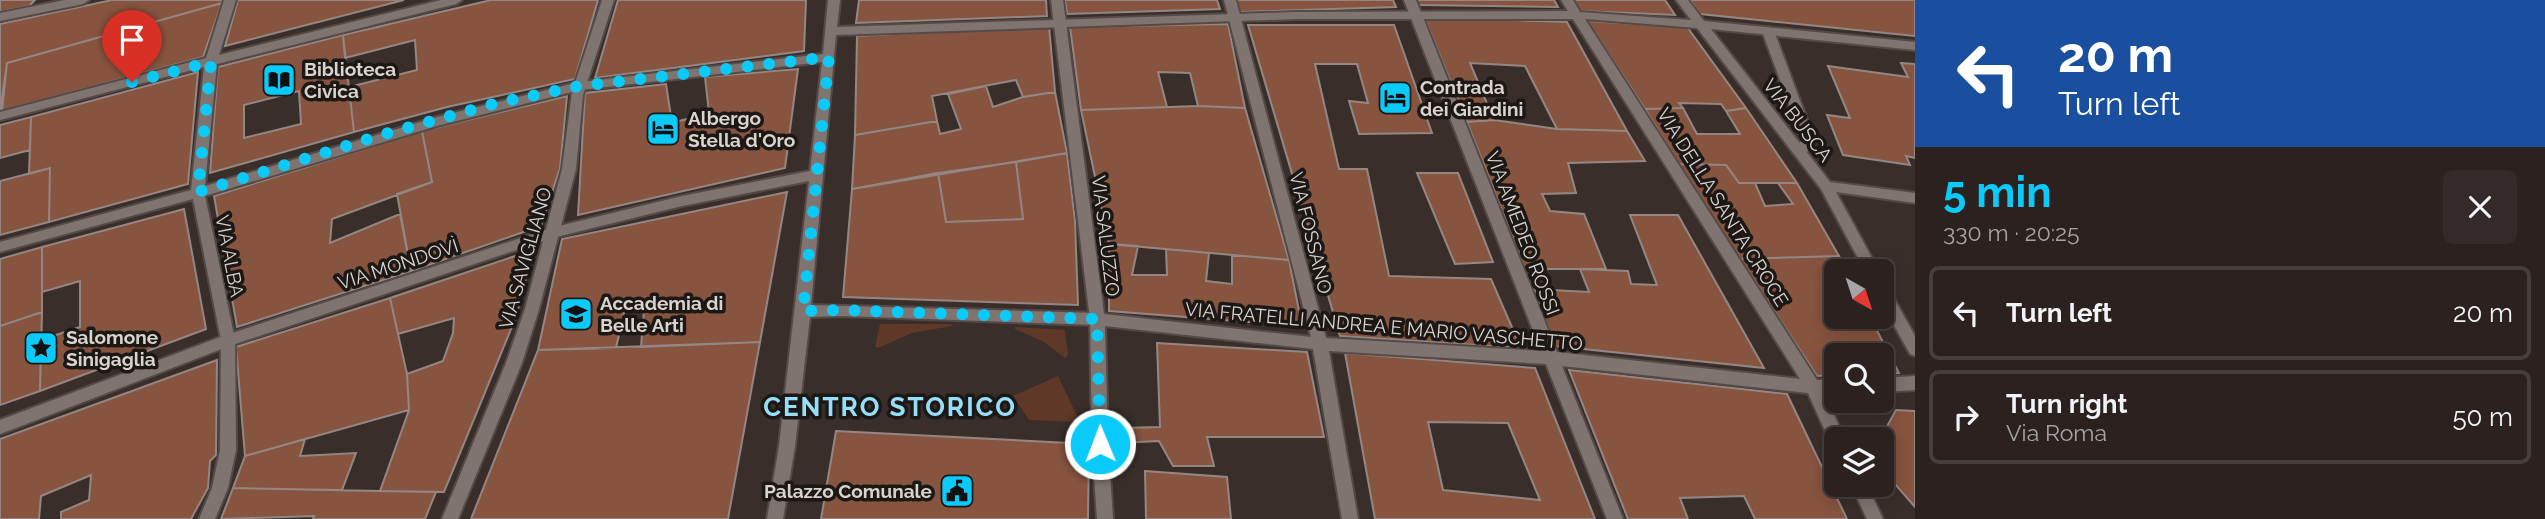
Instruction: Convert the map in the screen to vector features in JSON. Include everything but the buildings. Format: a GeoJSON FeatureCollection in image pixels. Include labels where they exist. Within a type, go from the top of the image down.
{"type":"FeatureCollection","features":[{"type":"Feature","properties":{"kind":"street"},"geometry":{"type":"LineString","coordinates":[[0,17],[83,0]]}},
{"type":"Feature","properties":{"kind":"street","name":"VIA ALBA"},"geometry":{"type":"LineString","coordinates":[[207,519],[220,488],[228,450],[228,340],[198,192],[211,62],[230,0]]}},
{"type":"Feature","properties":{"kind":"street"},"geometry":{"type":"LineString","coordinates":[[0,116],[456,0]]}},
{"type":"Feature","properties":{"kind":"street","name":"VIA SAVIGLIANO"},"geometry":{"type":"LineString","coordinates":[[450,519],[532,309],[569,170],[577,95],[608,0]]}},
{"type":"Feature","properties":{"kind":"street"},"geometry":{"type":"LineString","coordinates":[[775,519],[787,446],[803,311],[834,0]]}},
{"type":"Feature","properties":{"kind":"street","name":"VIA SALUZZO"},"geometry":{"type":"LineString","coordinates":[[1057,0],[1097,319],[1105,519]]}},
{"type":"Feature","properties":{"kind":"street","name":"VIA FOSSANO"},"geometry":{"type":"LineString","coordinates":[[1230,0],[1320,344],[1350,519]]}},
{"type":"Feature","properties":{"kind":"street","name":"VIA DELLA SANTA CROCE"},"geometry":{"type":"LineString","coordinates":[[1567,0],[1812,387],[1831,427]]}},
{"type":"Feature","properties":{"kind":"street","name":"VIA BUSCA"},"geometry":{"type":"LineString","coordinates":[[1682,0],[1826,186],[1866,259]]}},
{"type":"Feature","properties":{"kind":"street"},"geometry":{"type":"LineString","coordinates":[[832,31],[1235,16],[1413,6],[1698,24],[1915,47]]}},
{"type":"Feature","properties":{"kind":"street","name":"VIA AMEDEO ROSSI"},"geometry":{"type":"LineString","coordinates":[[1413,6],[1615,519]]}},
{"type":"Feature","properties":{"kind":"street"},"geometry":{"type":"LineString","coordinates":[[1768,31],[1810,141],[1800,153]]}},
{"type":"Feature","properties":{"kind":"street"},"geometry":{"type":"LineString","coordinates":[[0,247],[198,192],[388,133],[501,102],[580,86],[829,57]]}},
{"type":"Feature","properties":{"kind":"street","name":"VIA MONDOVÌ"},"geometry":{"type":"LineString","coordinates":[[0,427],[228,340],[551,233],[682,201],[818,174]]}},
{"type":"Feature","properties":{"kind":"street"},"geometry":{"type":"LineString","coordinates":[[1826,186],[1915,198]]}},
{"type":"Feature","properties":{"kind":"street","name":"VIA FRATELLI ANDREA E MARIO VASCHETTO"},"geometry":{"type":"LineString","coordinates":[[803,311],[1097,319],[1320,344],[1551,358],[1824,386]]}},
{"type":"Feature","properties":{"kind":"street"},"geometry":{"type":"LineString","coordinates":[[1894,312],[1915,350]]}},
{"type":"Feature","properties":{"kind":"street"},"geometry":{"type":"LineString","coordinates":[[1894,384],[1915,383]]}},
{"type":"Feature","properties":{"kind":"street"},"geometry":{"type":"LineString","coordinates":[[1865,497],[1875,519]]}},
{"type":"Feature","properties":{"kind":"shaded area"},"geometry":{"type":"Polygon","coordinates":[[[880,324],[952,326],[912,333],[878,348],[875,347],[880,324]]]}},
{"type":"Feature","properties":{"kind":"shaded area"},"geometry":{"type":"Polygon","coordinates":[[[1015,327],[1065,330],[1068,355],[1065,358],[1044,342],[1015,327]]]}},
{"type":"Feature","properties":{"kind":"shaded area"},"geometry":{"type":"Polygon","coordinates":[[[1058,376],[1078,418],[1076,422],[1029,420],[1013,396],[1058,376]]]}},
{"type":"Feature","properties":{"kind":"place","name":"Biblioteca Civica"},"geometry":{"type":"Point","coordinates":[279,80]}},
{"type":"Feature","properties":{"kind":"place","name":"Contrada dei Giardini"},"geometry":{"type":"Point","coordinates":[1395,98]}},
{"type":"Feature","properties":{"kind":"place","name":"Albergo Stella d'Oro"},"geometry":{"type":"Point","coordinates":[663,129]}},
{"type":"Feature","properties":{"kind":"place","name":"Accademia di Belle Arti"},"geometry":{"type":"Point","coordinates":[576,314]}},
{"type":"Feature","properties":{"kind":"place","name":"Salomone Sinigaglia"},"geometry":{"type":"Point","coordinates":[41,348]}},
{"type":"Feature","properties":{"kind":"place","name":"Palazzo Comunale"},"geometry":{"type":"Point","coordinates":[957,491]}},
{"type":"Feature","properties":{"kind":"district","name":"CENTRO STORICO"},"geometry":{"type":"Point","coordinates":[890,407]}},
{"type":"Feature","properties":{"kind":"route"},"geometry":{"type":"LineString","coordinates":[[132,82],[211,62],[198,192],[388,133],[501,102],[580,86],[802,58],[829,57],[803,311],[1097,319],[1100,444]]}}]}
